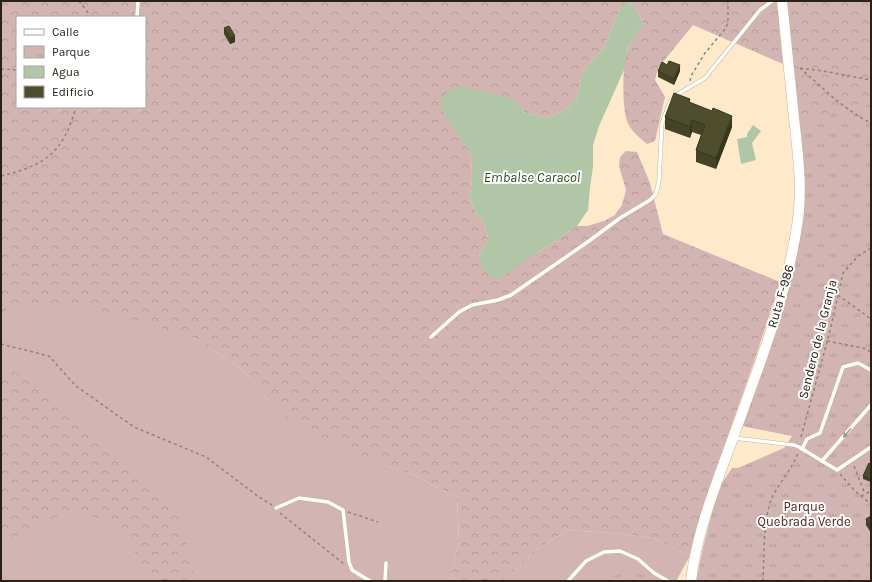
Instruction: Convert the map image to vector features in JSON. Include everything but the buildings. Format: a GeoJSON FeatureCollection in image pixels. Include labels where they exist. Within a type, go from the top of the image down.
{"type":"FeatureCollection","features":[{"type":"Feature","properties":{"kind":"main road","name":"Ruta F-986"},"geometry":{"type":"LineString","coordinates":[[691,581],[699,539],[715,488],[783,291],[797,226],[800,197],[799,168],[782,1]]}},
{"type":"Feature","properties":{"kind":"lane"},"geometry":{"type":"LineString","coordinates":[[137,16],[138,1]]}},
{"type":"Feature","properties":{"kind":"lane"},"geometry":{"type":"LineString","coordinates":[[432,337],[459,312],[472,305],[498,300],[511,295],[583,246],[620,218],[650,200],[656,194],[659,181],[662,123],[670,102],[678,94],[705,78],[760,10],[772,1]]}},
{"type":"Feature","properties":{"kind":"lane"},"geometry":{"type":"LineString","coordinates":[[801,448],[807,439],[820,433],[843,368],[858,363],[871,370]]}},
{"type":"Feature","properties":{"kind":"lane"},"geometry":{"type":"LineString","coordinates":[[822,461],[871,405]]}},
{"type":"Feature","properties":{"kind":"lane"},"geometry":{"type":"LineString","coordinates":[[733,438],[801,448],[837,470],[871,447]]}},
{"type":"Feature","properties":{"kind":"lane"},"geometry":{"type":"LineString","coordinates":[[276,508],[299,498],[328,502],[343,510],[352,570],[370,581]]}},
{"type":"Feature","properties":{"kind":"lane"},"geometry":{"type":"LineString","coordinates":[[568,581],[586,561],[604,552],[620,551],[638,559],[654,573],[668,581]]}},
{"type":"Feature","properties":{"kind":"lane"},"geometry":{"type":"LineString","coordinates":[[385,581],[386,563]]}},
{"type":"Feature","properties":{"kind":"path"},"geometry":{"type":"LineString","coordinates":[[79,1],[89,14],[88,16]]}},
{"type":"Feature","properties":{"kind":"path"},"geometry":{"type":"LineString","coordinates":[[687,90],[691,76],[705,53],[726,28],[728,21],[728,1]]}},
{"type":"Feature","properties":{"kind":"path"},"geometry":{"type":"LineString","coordinates":[[871,80],[800,68],[836,100],[871,123]]}},
{"type":"Feature","properties":{"kind":"path"},"geometry":{"type":"LineString","coordinates":[[1,69],[16,70]]}},
{"type":"Feature","properties":{"kind":"path"},"geometry":{"type":"LineString","coordinates":[[1,176],[35,165],[49,157],[61,142],[70,127],[76,108]]}},
{"type":"Feature","properties":{"kind":"path","name":"Sendero de la Granja"},"geometry":{"type":"LineString","coordinates":[[763,581],[767,520],[771,499],[801,448],[843,273],[858,256],[871,248]]}},
{"type":"Feature","properties":{"kind":"path"},"geometry":{"type":"LineString","coordinates":[[838,295],[871,319]]}},
{"type":"Feature","properties":{"kind":"path"},"geometry":{"type":"LineString","coordinates":[[827,341],[863,348],[871,352]]}},
{"type":"Feature","properties":{"kind":"path"},"geometry":{"type":"LineString","coordinates":[[1,344],[49,356],[76,386],[134,427],[206,457],[276,508],[281,515],[352,570]]}},
{"type":"Feature","properties":{"kind":"path"},"geometry":{"type":"LineString","coordinates":[[852,459],[865,494]]}},
{"type":"Feature","properties":{"kind":"path"},"geometry":{"type":"LineString","coordinates":[[837,470],[844,480],[871,504]]}},
{"type":"Feature","properties":{"kind":"path"},"geometry":{"type":"LineString","coordinates":[[861,496],[871,491]]}},
{"type":"Feature","properties":{"kind":"path"},"geometry":{"type":"LineString","coordinates":[[343,510],[378,522]]}},
{"type":"Feature","properties":{"kind":"green space"},"geometry":{"type":"Polygon","coordinates":[[[1,1],[628,1],[621,7],[603,49],[583,71],[576,100],[562,112],[546,118],[525,113],[514,99],[459,134],[471,154],[472,177],[470,199],[476,213],[485,225],[488,239],[478,258],[537,253],[577,226],[587,226],[604,221],[615,215],[622,205],[626,190],[619,166],[620,157],[626,151],[637,152],[650,183],[663,234],[780,282],[754,362],[710,486],[694,547],[690,556],[653,538],[568,530],[540,547],[503,581],[450,581],[459,542],[457,498],[414,475],[372,461],[285,418],[239,367],[192,337],[80,305],[11,303],[1,318],[1,1]]]}},
{"type":"Feature","properties":{"kind":"green space"},"geometry":{"type":"Polygon","coordinates":[[[628,1],[777,1],[783,64],[693,25],[658,68],[655,80],[665,97],[655,141],[647,144],[630,128],[625,115],[623,84],[626,54],[628,48],[643,24],[641,17],[628,1]]]}},
{"type":"Feature","properties":{"kind":"green space"},"geometry":{"type":"Polygon","coordinates":[[[785,1],[871,1],[871,345],[800,226],[785,1]]]}},
{"type":"Feature","properties":{"kind":"green space","name":"Parque Quebrada Verde"},"geometry":{"type":"Polygon","coordinates":[[[871,104],[871,581],[696,581],[718,489],[732,468],[738,468],[784,448],[792,436],[742,426],[793,259],[797,120],[871,104]]]}},
{"type":"Feature","properties":{"kind":"green space"},"geometry":{"type":"Polygon","coordinates":[[[81,297],[192,337],[239,367],[285,418],[372,461],[414,475],[457,498],[459,542],[450,581],[184,581],[1,375],[1,303],[81,297]]]}},
{"type":"Feature","properties":{"kind":"green space"},"geometry":{"type":"Polygon","coordinates":[[[1,365],[17,373],[52,399],[135,469],[180,520],[193,568],[192,581],[150,581],[118,522],[68,512],[14,537],[1,539],[1,365]]]}},
{"type":"Feature","properties":{"kind":"green space"},"geometry":{"type":"Polygon","coordinates":[[[67,503],[124,514],[160,581],[1,581],[1,531],[67,503]]]}},
{"type":"Feature","properties":{"kind":"green space"},"geometry":{"type":"Polygon","coordinates":[[[568,530],[653,538],[690,556],[676,581],[503,581],[540,547],[568,530]]]}},
{"type":"Feature","properties":{"kind":"green space"},"geometry":{"type":"Polygon","coordinates":[[[621,574],[640,574],[663,581],[597,581],[621,574]]]}},
{"type":"Feature","properties":{"kind":"water","name":"Embalse Caracol"},"geometry":{"type":"Polygon","coordinates":[[[628,1],[641,17],[643,24],[627,49],[624,70],[599,126],[593,145],[593,167],[588,210],[577,226],[500,278],[491,277],[484,270],[478,258],[488,239],[485,225],[476,213],[470,199],[472,177],[471,154],[443,112],[440,104],[443,96],[452,89],[464,87],[514,99],[525,113],[546,118],[562,112],[576,100],[583,71],[603,49],[621,7],[628,1]]]}},
{"type":"Feature","properties":{"kind":"water"},"geometry":{"type":"Polygon","coordinates":[[[753,125],[761,131],[752,143],[756,160],[741,164],[737,139],[747,137],[747,134],[753,125]]]}}]}
